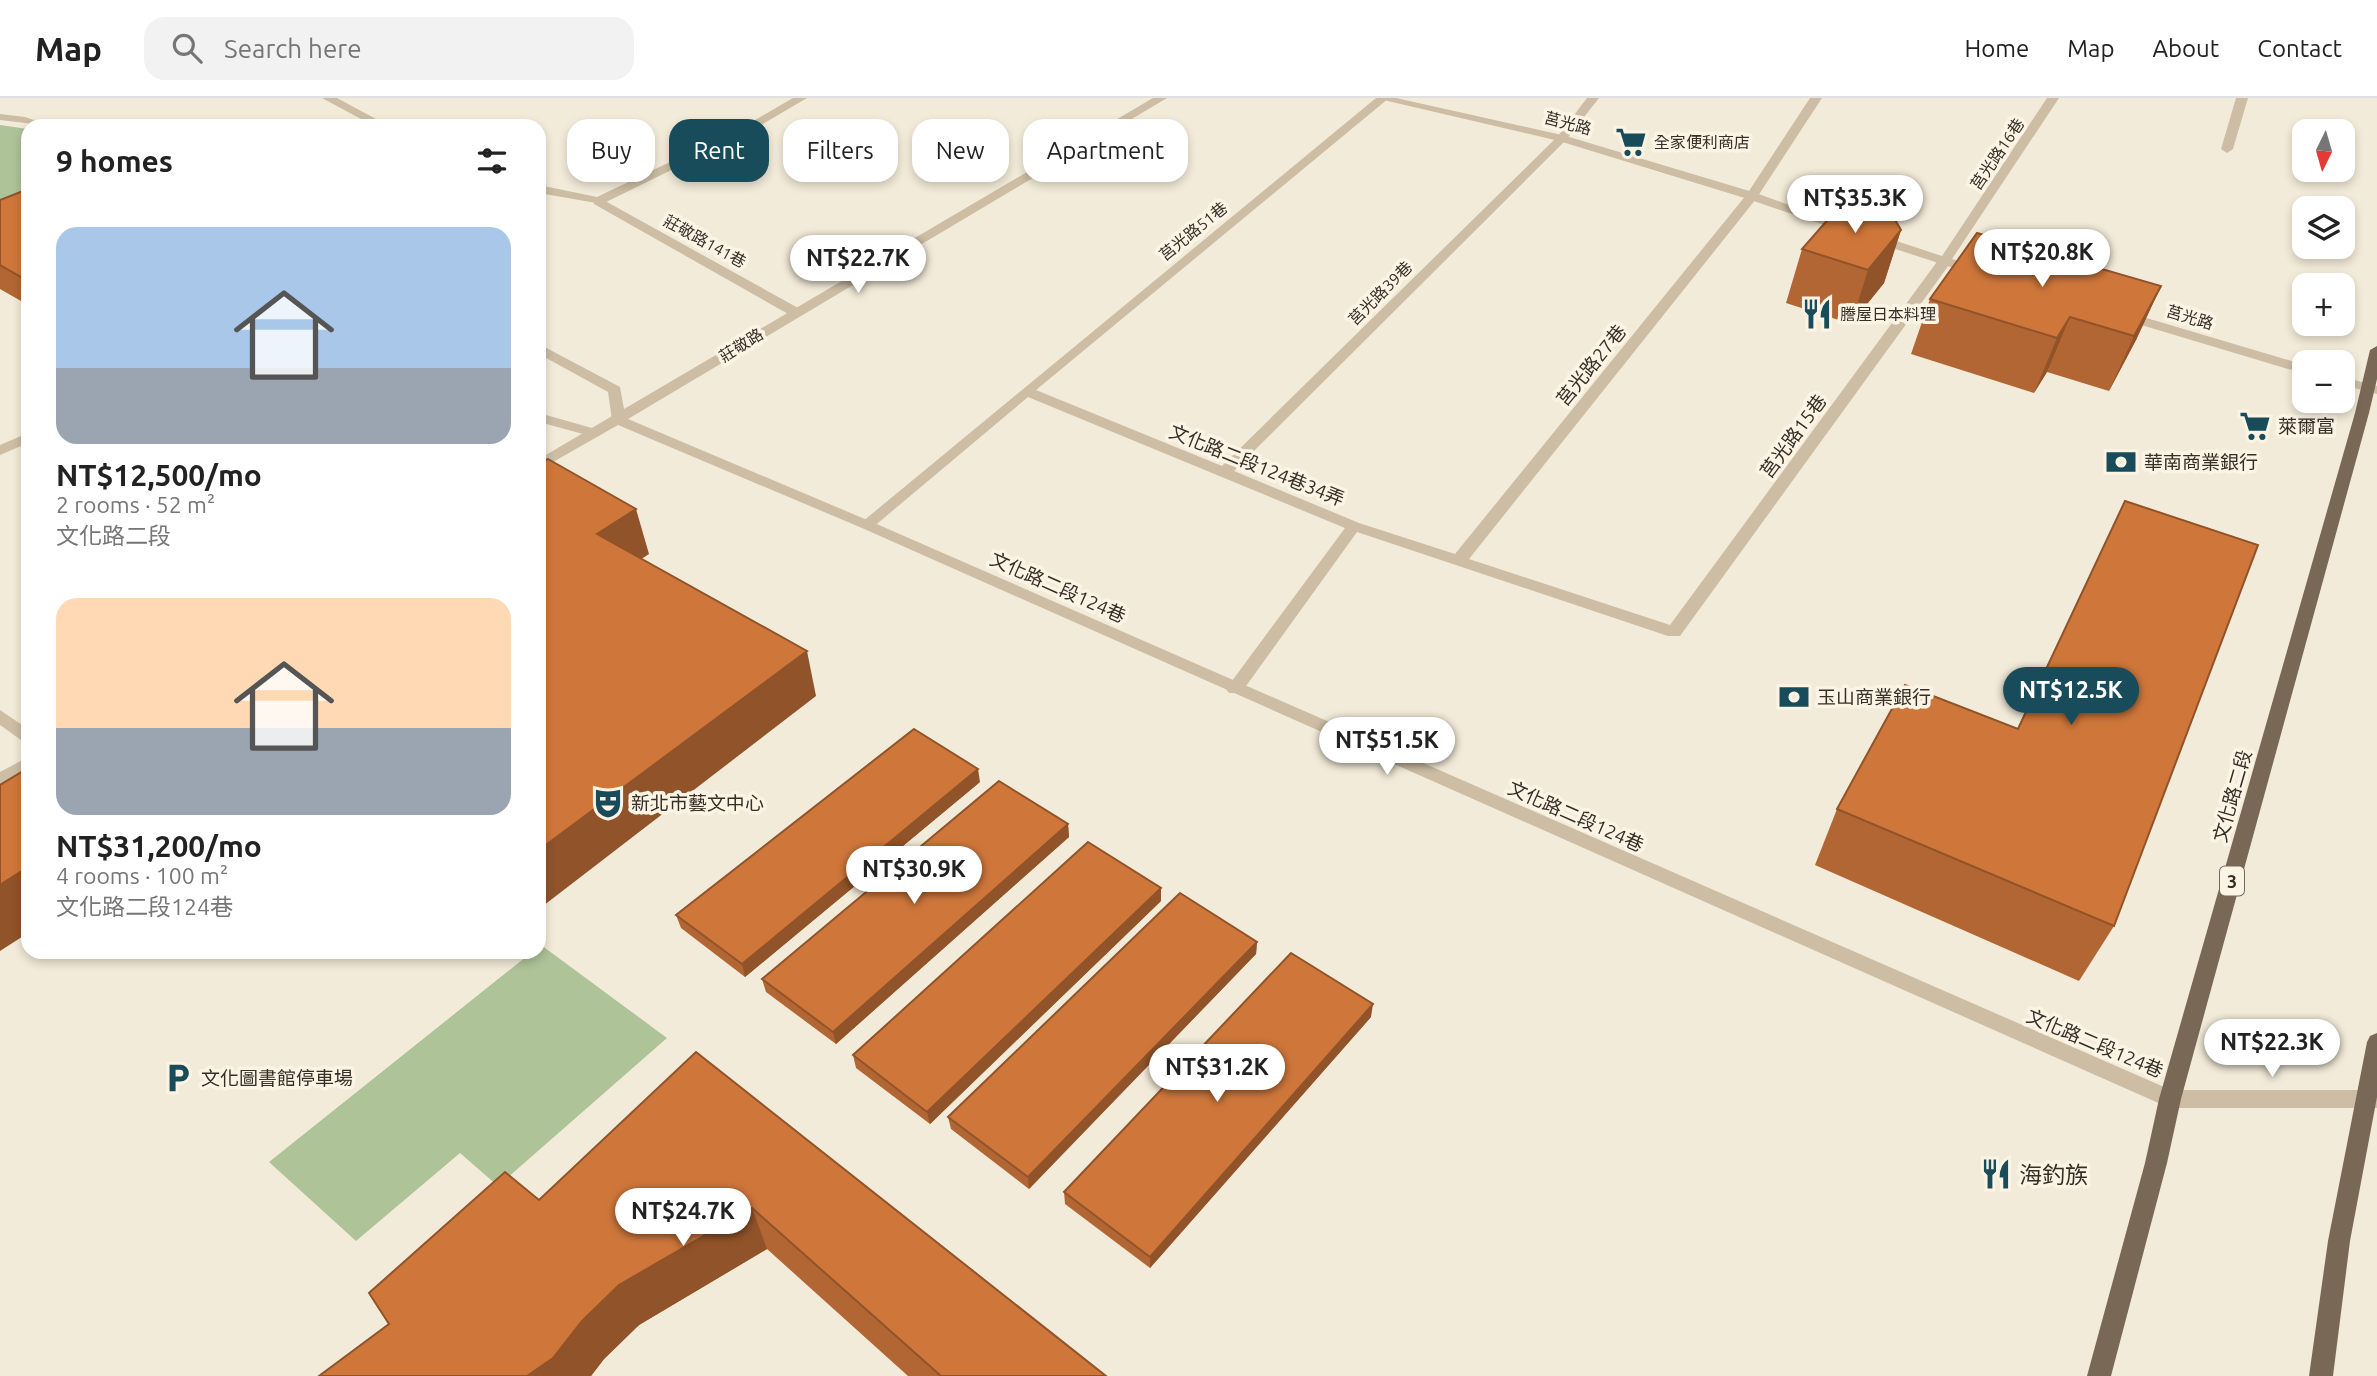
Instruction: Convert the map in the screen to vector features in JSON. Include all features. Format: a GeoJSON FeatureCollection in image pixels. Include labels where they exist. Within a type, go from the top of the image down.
{"type":"FeatureCollection","features":[{"type":"Feature","properties":{"kind":"main road","name":"文化路二段"},"geometry":{"type":"LineString","coordinates":[[2099,1376],[2156,1163],[2170,1099],[2362,413],[2372,389],[2377,350]]}},
{"type":"Feature","properties":{"kind":"main road"},"geometry":{"type":"LineString","coordinates":[[2321,1376],[2339,1241],[2371,1100],[2377,1042]]}},
{"type":"Feature","properties":{"kind":"street"},"geometry":{"type":"LineString","coordinates":[[328,98],[369,119]]}},
{"type":"Feature","properties":{"kind":"street"},"geometry":{"type":"LineString","coordinates":[[598,201],[747,129],[801,98]]}},
{"type":"Feature","properties":{"kind":"street","name":"莊敬路"},"geometry":{"type":"LineString","coordinates":[[546,461],[1161,98]]}},
{"type":"Feature","properties":{"kind":"street","name":"莒光路"},"geometry":{"type":"LineString","coordinates":[[1382,98],[1562,138],[1752,196],[1984,274]]}},
{"type":"Feature","properties":{"kind":"street","name":"莒光路51巷"},"geometry":{"type":"LineString","coordinates":[[1026,391],[1382,98]]}},
{"type":"Feature","properties":{"kind":"street","name":"莒光路39巷"},"geometry":{"type":"LineString","coordinates":[[1223,473],[1562,138],[1593,98]]}},
{"type":"Feature","properties":{"kind":"street","name":"莒光路27巷"},"geometry":{"type":"LineString","coordinates":[[1460,559],[1752,196],[1816,98]]}},
{"type":"Feature","properties":{"kind":"street","name":"莒光路16巷"},"geometry":{"type":"LineString","coordinates":[[1944,262],[2053,98]]}},
{"type":"Feature","properties":{"kind":"street"},"geometry":{"type":"LineString","coordinates":[[2227,149],[2242,98]]}},
{"type":"Feature","properties":{"kind":"street"},"geometry":{"type":"LineString","coordinates":[[0,117],[21,120]]}},
{"type":"Feature","properties":{"kind":"street","name":"莊敬路141巷"},"geometry":{"type":"LineString","coordinates":[[546,193],[598,201],[795,312]]}},
{"type":"Feature","properties":{"kind":"street","name":"莒光路15巷"},"geometry":{"type":"LineString","coordinates":[[1674,632],[1944,262]]}},
{"type":"Feature","properties":{"kind":"street","name":"莒光路"},"geometry":{"type":"LineString","coordinates":[[2104,310],[2292,366]]}},
{"type":"Feature","properties":{"kind":"street"},"geometry":{"type":"LineString","coordinates":[[546,352],[615,390],[619,420]]}},
{"type":"Feature","properties":{"kind":"street"},"geometry":{"type":"LineString","coordinates":[[2355,384],[2372,389]]}},
{"type":"Feature","properties":{"kind":"street"},"geometry":{"type":"LineString","coordinates":[[867,525],[1026,391]]}},
{"type":"Feature","properties":{"kind":"street","name":"文化路二段124巷34弄"},"geometry":{"type":"LineString","coordinates":[[1026,391],[1354,526],[1674,632]]}},
{"type":"Feature","properties":{"kind":"street"},"geometry":{"type":"LineString","coordinates":[[546,419],[594,433]]}},
{"type":"Feature","properties":{"kind":"street","name":"文化路二段124巷"},"geometry":{"type":"LineString","coordinates":[[619,420],[867,525],[2170,1099]]}},
{"type":"Feature","properties":{"kind":"street"},"geometry":{"type":"LineString","coordinates":[[0,451],[21,440]]}},
{"type":"Feature","properties":{"kind":"street"},"geometry":{"type":"LineString","coordinates":[[1236,689],[1354,526]]}},
{"type":"Feature","properties":{"kind":"street"},"geometry":{"type":"LineString","coordinates":[[0,716],[21,733]]}},
{"type":"Feature","properties":{"kind":"street"},"geometry":{"type":"LineString","coordinates":[[0,780],[21,768]]}},
{"type":"Feature","properties":{"kind":"street"},"geometry":{"type":"LineString","coordinates":[[2170,1099],[2371,1100]]}},
{"type":"Feature","properties":{"kind":"green space"},"geometry":{"type":"Polygon","coordinates":[[[0,125],[21,128],[21,201],[0,209],[0,125]]]}},
{"type":"Feature","properties":{"kind":"green space"},"geometry":{"type":"Polygon","coordinates":[[[546,949],[667,1038],[498,1186],[460,1153],[356,1241],[269,1162],[523,959],[546,959],[546,949]]]}},
{"type":"Feature","properties":{"kind":"building"},"geometry":{"type":"Polygon","coordinates":[[[21,192],[21,277],[0,265],[0,200],[21,192]]]}},
{"type":"Feature","properties":{"kind":"building"},"geometry":{"type":"Polygon","coordinates":[[[1846,199],[1891,213],[1901,230],[1868,270],[1802,249],[1846,199]]]}},
{"type":"Feature","properties":{"kind":"building"},"geometry":{"type":"Polygon","coordinates":[[[1977,233],[2161,286],[2134,336],[2070,317],[2057,338],[1930,299],[1977,233]]]}},
{"type":"Feature","properties":{"kind":"building","name":"新北市藝文中心"},"geometry":{"type":"Polygon","coordinates":[[[546,460],[636,509],[597,534],[807,651],[546,845],[546,460]]]}},
{"type":"Feature","properties":{"kind":"building"},"geometry":{"type":"Polygon","coordinates":[[[2125,501],[2258,545],[2114,926],[1837,809],[1905,685],[2018,729],[2125,501]]]}},
{"type":"Feature","properties":{"kind":"building"},"geometry":{"type":"Polygon","coordinates":[[[914,729],[978,769],[742,964],[676,915],[914,729]]]}},
{"type":"Feature","properties":{"kind":"building"},"geometry":{"type":"Polygon","coordinates":[[[21,772],[21,872],[0,885],[0,785],[21,772]]]}},
{"type":"Feature","properties":{"kind":"building"},"geometry":{"type":"Polygon","coordinates":[[[999,781],[1068,824],[833,1032],[762,979],[999,781]]]}},
{"type":"Feature","properties":{"kind":"building"},"geometry":{"type":"Polygon","coordinates":[[[1088,842],[1161,888],[927,1112],[853,1055],[1088,842]]]}},
{"type":"Feature","properties":{"kind":"building"},"geometry":{"type":"Polygon","coordinates":[[[1180,893],[1257,942],[1028,1177],[948,1117],[1180,893]]]}},
{"type":"Feature","properties":{"kind":"building"},"geometry":{"type":"Polygon","coordinates":[[[1291,953],[1373,1004],[1150,1257],[1064,1192],[1291,953]]]}},
{"type":"Feature","properties":{"kind":"building"},"geometry":{"type":"Polygon","coordinates":[[[696,1052],[1106,1376],[941,1376],[752,1208],[619,1285],[582,1321],[553,1358],[527,1376],[319,1376],[389,1324],[369,1293],[505,1172],[539,1200],[696,1052]]]}},
{"type":"Feature","properties":{"kind":"place","name":"全家便利商店"},"geometry":{"type":"Point","coordinates":[1631,142]}},
{"type":"Feature","properties":{"kind":"place","name":"謄屋日本料理"},"geometry":{"type":"Point","coordinates":[1817,314]}},
{"type":"Feature","properties":{"kind":"place","name":"萊爾富"},"geometry":{"type":"Point","coordinates":[2255,426]}},
{"type":"Feature","properties":{"kind":"place","name":"華南商業銀行"},"geometry":{"type":"Point","coordinates":[2121,462]}},
{"type":"Feature","properties":{"kind":"place","name":"玉山商業銀行"},"geometry":{"type":"Point","coordinates":[1794,697]}},
{"type":"Feature","properties":{"kind":"place","name":"新北市藝文中心"},"geometry":{"type":"Point","coordinates":[608,803]}},
{"type":"Feature","properties":{"kind":"place","name":"文化圖書館停車場"},"geometry":{"type":"Point","coordinates":[178,1078]}},
{"type":"Feature","properties":{"kind":"place","name":"海釣族"},"geometry":{"type":"Point","coordinates":[1996,1174]}}]}
